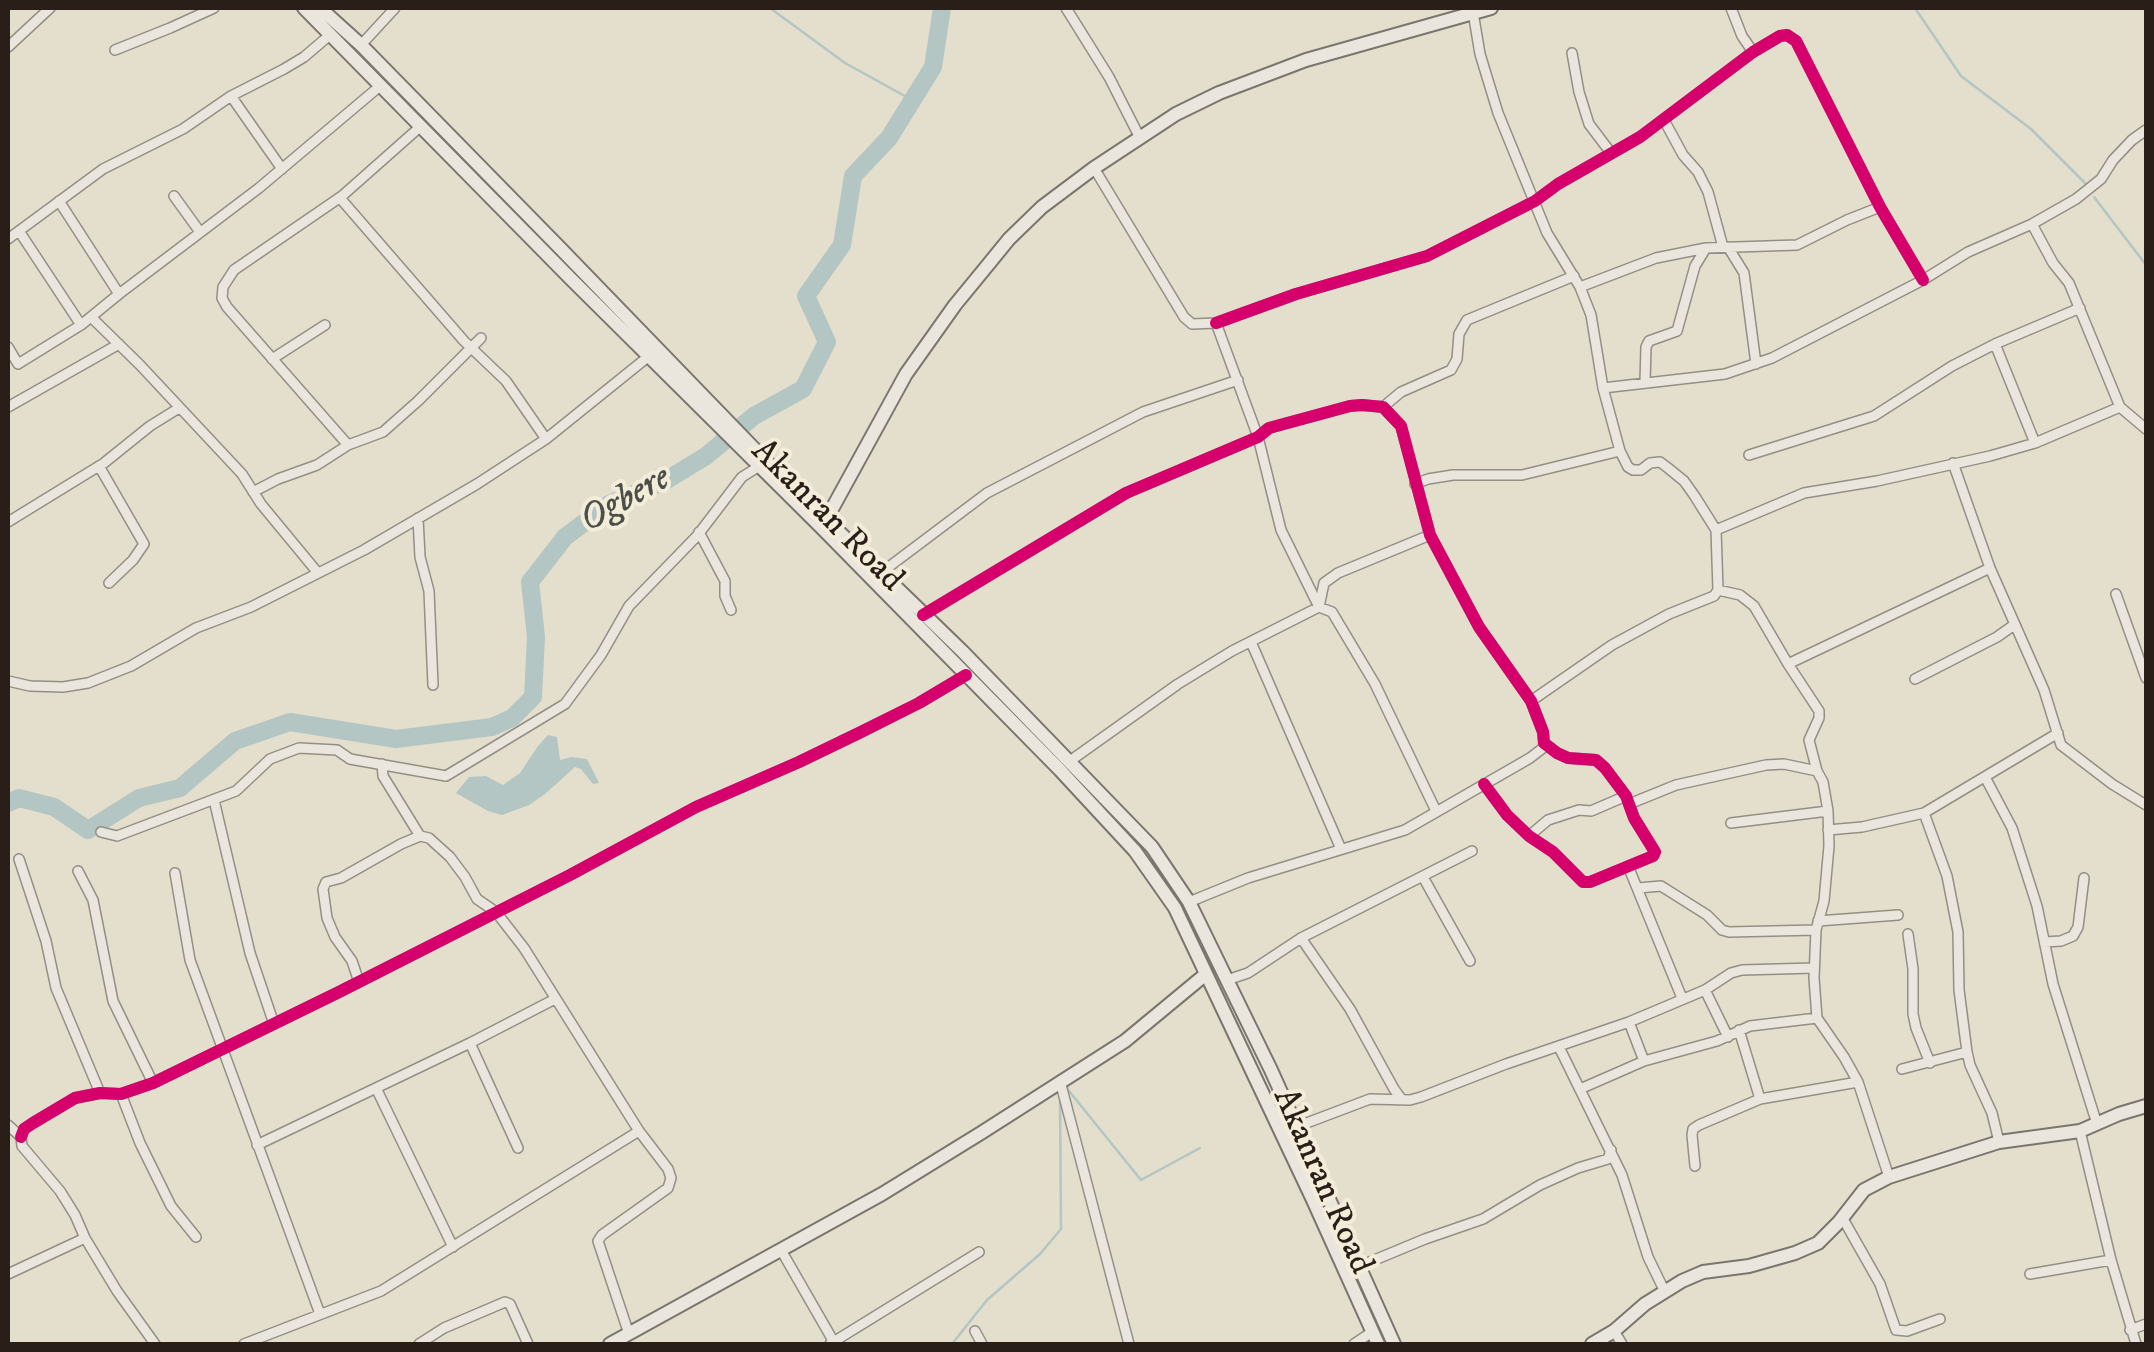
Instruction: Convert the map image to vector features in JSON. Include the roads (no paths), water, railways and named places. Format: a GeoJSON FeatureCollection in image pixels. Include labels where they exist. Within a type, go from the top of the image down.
{"type":"FeatureCollection","features":[{"type":"Feature","properties":{"kind":"main road","name":"Akanran Road"},"geometry":{"type":"LineString","coordinates":[[304,8],[738,437],[964,652],[1152,847],[1189,902],[1242,1010],[1394,1344]]}},
{"type":"Feature","properties":{"kind":"main road","name":"Akanran Road"},"geometry":{"type":"LineString","coordinates":[[320,8],[361,45],[649,356],[723,422]]}},
{"type":"Feature","properties":{"kind":"main road"},"geometry":{"type":"LineString","coordinates":[[827,518],[906,374],[955,305],[1009,240],[1042,208],[1094,168],[1176,114],[1219,93],[1306,60],[1472,10],[1491,8]]}},
{"type":"Feature","properties":{"kind":"main road","name":"Akanran Road"},"geometry":{"type":"LineString","coordinates":[[738,437],[758,467],[1135,851],[1175,908],[1375,1338]]}},
{"type":"Feature","properties":{"kind":"main road"},"geometry":{"type":"LineString","coordinates":[[610,1344],[882,1194],[981,1133],[1124,1041],[1206,974]]}},
{"type":"Feature","properties":{"kind":"main road"},"geometry":{"type":"LineString","coordinates":[[1226,1015],[1242,1010]]}},
{"type":"Feature","properties":{"kind":"main road"},"geometry":{"type":"LineString","coordinates":[[1592,1344],[1645,1304],[1703,1272],[1749,1266],[1795,1254],[1818,1243],[1864,1190],[1889,1177],[1999,1142],[2080,1131],[2146,1106]]}},
{"type":"Feature","properties":{"kind":"street"},"geometry":{"type":"LineString","coordinates":[[8,47],[50,8]]}},
{"type":"Feature","properties":{"kind":"street"},"geometry":{"type":"LineString","coordinates":[[115,50],[214,8]]}},
{"type":"Feature","properties":{"kind":"street"},"geometry":{"type":"LineString","coordinates":[[361,45],[396,8]]}},
{"type":"Feature","properties":{"kind":"street"},"geometry":{"type":"LineString","coordinates":[[1066,8],[1140,138]]}},
{"type":"Feature","properties":{"kind":"street"},"geometry":{"type":"LineString","coordinates":[[1731,8],[1742,36],[1754,52]]}},
{"type":"Feature","properties":{"kind":"street"},"geometry":{"type":"LineString","coordinates":[[1472,10],[1480,54],[1498,113],[1547,234],[1580,287],[1591,316],[1603,388],[1620,452],[1634,470],[1660,462],[1668,468],[1684,482],[1716,530],[1718,590],[1714,596],[1669,614],[1612,645],[1531,701]]}},
{"type":"Feature","properties":{"kind":"street"},"geometry":{"type":"LineString","coordinates":[[8,239],[103,169],[183,130],[231,96],[304,57],[331,34]]}},
{"type":"Feature","properties":{"kind":"street"},"geometry":{"type":"LineString","coordinates":[[1094,168],[1184,317],[1192,324],[1216,322],[1427,256],[1611,154],[1664,120],[1754,52],[1787,34],[1796,42],[1880,207],[1923,280]]}},
{"type":"Feature","properties":{"kind":"street"},"geometry":{"type":"LineString","coordinates":[[1572,54],[1590,124],[1611,154]]}},
{"type":"Feature","properties":{"kind":"street"},"geometry":{"type":"LineString","coordinates":[[8,347],[18,364],[81,325],[380,86]]}},
{"type":"Feature","properties":{"kind":"street"},"geometry":{"type":"LineString","coordinates":[[231,96],[282,168]]}},
{"type":"Feature","properties":{"kind":"street"},"geometry":{"type":"LineString","coordinates":[[1664,120],[1683,155],[1698,172],[1725,247],[1744,272],[1756,364]]}},
{"type":"Feature","properties":{"kind":"street"},"geometry":{"type":"LineString","coordinates":[[348,446],[227,307],[222,287],[234,270],[340,198],[421,126]]}},
{"type":"Feature","properties":{"kind":"street"},"geometry":{"type":"LineString","coordinates":[[1603,388],[1725,374],[1796,346],[1968,252],[2032,224],[2088,190],[2112,160],[2146,130]]}},
{"type":"Feature","properties":{"kind":"street"},"geometry":{"type":"LineString","coordinates":[[174,196],[200,232]]}},
{"type":"Feature","properties":{"kind":"street"},"geometry":{"type":"LineString","coordinates":[[340,198],[472,349],[506,381],[546,439]]}},
{"type":"Feature","properties":{"kind":"street"},"geometry":{"type":"LineString","coordinates":[[59,201],[118,294]]}},
{"type":"Feature","properties":{"kind":"street"},"geometry":{"type":"LineString","coordinates":[[1580,287],[1656,258],[1706,248],[1798,245],[1880,207]]}},
{"type":"Feature","properties":{"kind":"street"},"geometry":{"type":"LineString","coordinates":[[2032,224],[2069,283],[2120,406],[2146,428]]}},
{"type":"Feature","properties":{"kind":"street"},"geometry":{"type":"LineString","coordinates":[[20,231],[81,325]]}},
{"type":"Feature","properties":{"kind":"street"},"geometry":{"type":"LineString","coordinates":[[1738,261],[1746,246]]}},
{"type":"Feature","properties":{"kind":"street"},"geometry":{"type":"LineString","coordinates":[[1645,382],[1646,346],[1649,341],[1677,331],[1694,266],[1706,248]]}},
{"type":"Feature","properties":{"kind":"street"},"geometry":{"type":"LineString","coordinates":[[1382,408],[1401,392],[1451,370],[1457,359],[1459,334],[1467,320],[1574,276]]}},
{"type":"Feature","properties":{"kind":"street"},"geometry":{"type":"LineString","coordinates":[[1750,455],[1874,416],[1952,366],[2080,308]]}},
{"type":"Feature","properties":{"kind":"street"},"geometry":{"type":"LineString","coordinates":[[91,317],[242,474],[261,504],[318,573]]}},
{"type":"Feature","properties":{"kind":"street"},"geometry":{"type":"LineString","coordinates":[[1216,322],[1258,437],[1281,530],[1319,608]]}},
{"type":"Feature","properties":{"kind":"street"},"geometry":{"type":"LineString","coordinates":[[272,359],[325,325]]}},
{"type":"Feature","properties":{"kind":"street"},"geometry":{"type":"LineString","coordinates":[[253,492],[383,432],[481,338]]}},
{"type":"Feature","properties":{"kind":"street"},"geometry":{"type":"LineString","coordinates":[[8,407],[118,344]]}},
{"type":"Feature","properties":{"kind":"street"},"geometry":{"type":"LineString","coordinates":[[1995,344],[2035,442]]}},
{"type":"Feature","properties":{"kind":"street"},"geometry":{"type":"LineString","coordinates":[[8,681],[63,688],[88,682],[131,666],[196,628],[251,607],[503,469],[649,356]]}},
{"type":"Feature","properties":{"kind":"street"},"geometry":{"type":"LineString","coordinates":[[882,572],[987,493],[1143,412],[1238,380]]}},
{"type":"Feature","properties":{"kind":"street"},"geometry":{"type":"LineString","coordinates":[[923,615],[1126,494],[1258,437],[1269,428],[1362,405],[1382,408],[1401,426],[1430,534],[1479,627],[1531,701],[1543,732],[1543,748],[1405,830],[1248,878],[1189,902]]}},
{"type":"Feature","properties":{"kind":"street"},"geometry":{"type":"LineString","coordinates":[[1716,530],[1804,493],[1990,456],[2035,442],[2120,406]]}},
{"type":"Feature","properties":{"kind":"street"},"geometry":{"type":"LineString","coordinates":[[8,522],[100,466],[179,408]]}},
{"type":"Feature","properties":{"kind":"street"},"geometry":{"type":"LineString","coordinates":[[1415,484],[1453,475],[1522,474],[1620,452]]}},
{"type":"Feature","properties":{"kind":"street"},"geometry":{"type":"LineString","coordinates":[[1953,463],[1990,568],[2044,690],[2061,745],[2146,806]]}},
{"type":"Feature","properties":{"kind":"street"},"geometry":{"type":"LineString","coordinates":[[100,466],[144,544],[109,583]]}},
{"type":"Feature","properties":{"kind":"street"},"geometry":{"type":"LineString","coordinates":[[101,832],[117,836],[236,791],[270,758],[299,748],[337,750],[350,759],[446,776],[565,704],[601,655],[629,606],[699,532],[742,477],[758,467]]}},
{"type":"Feature","properties":{"kind":"street"},"geometry":{"type":"LineString","coordinates":[[418,518],[420,557],[429,591],[433,685]]}},
{"type":"Feature","properties":{"kind":"street"},"geometry":{"type":"LineString","coordinates":[[699,532],[725,581],[730,610]]}},
{"type":"Feature","properties":{"kind":"street"},"geometry":{"type":"LineString","coordinates":[[1319,608],[1324,583],[1338,573],[1430,534]]}},
{"type":"Feature","properties":{"kind":"street"},"geometry":{"type":"LineString","coordinates":[[1788,664],[1990,568]]}},
{"type":"Feature","properties":{"kind":"street"},"geometry":{"type":"LineString","coordinates":[[1718,590],[1740,595],[1754,606],[1819,711],[1809,740],[1828,811],[1828,870],[1817,926],[1817,1018],[1858,1082],[1889,1177]]}},
{"type":"Feature","properties":{"kind":"street"},"geometry":{"type":"LineString","coordinates":[[2116,594],[2146,678]]}},
{"type":"Feature","properties":{"kind":"street"},"geometry":{"type":"LineString","coordinates":[[1070,762],[1178,684],[1319,608],[1332,612],[1375,684],[1436,811]]}},
{"type":"Feature","properties":{"kind":"street"},"geometry":{"type":"LineString","coordinates":[[1916,680],[2014,626]]}},
{"type":"Feature","properties":{"kind":"street"},"geometry":{"type":"LineString","coordinates":[[1251,642],[1341,849]]}},
{"type":"Feature","properties":{"kind":"street"},"geometry":{"type":"LineString","coordinates":[[155,1344],[117,1292],[60,1191],[22,1146],[24,1129],[75,1098],[121,1094],[274,1024],[696,806],[799,762],[919,703],[966,675]]}},
{"type":"Feature","properties":{"kind":"street"},"geometry":{"type":"LineString","coordinates":[[1828,830],[1924,813],[2058,733]]}},
{"type":"Feature","properties":{"kind":"street"},"geometry":{"type":"LineString","coordinates":[[1484,784],[1507,815],[1583,882],[1653,856],[1655,852],[1628,800],[1596,760],[1568,758],[1544,743]]}},
{"type":"Feature","properties":{"kind":"street"},"geometry":{"type":"LineString","coordinates":[[382,764],[384,776],[420,836]]}},
{"type":"Feature","properties":{"kind":"street"},"geometry":{"type":"LineString","coordinates":[[1529,836],[1548,820],[1579,810],[1592,812],[1676,785],[1766,765],[1784,764],[1817,771]]}},
{"type":"Feature","properties":{"kind":"street"},"geometry":{"type":"LineString","coordinates":[[1985,777],[2012,828],[2038,906],[2062,1015],[2097,1124]]}},
{"type":"Feature","properties":{"kind":"street"},"geometry":{"type":"LineString","coordinates":[[214,800],[250,953],[274,1024]]}},
{"type":"Feature","properties":{"kind":"street"},"geometry":{"type":"LineString","coordinates":[[1731,823],[1828,811]]}},
{"type":"Feature","properties":{"kind":"street"},"geometry":{"type":"LineString","coordinates":[[1924,813],[1946,876],[1958,932],[1959,990],[1967,1052],[1999,1142]]}},
{"type":"Feature","properties":{"kind":"street"},"geometry":{"type":"LineString","coordinates":[[359,982],[352,961],[327,918],[326,882],[341,878],[420,836],[429,838],[450,857],[477,899],[496,912],[524,948],[639,1131],[668,1169],[668,1188],[602,1234],[598,1241],[629,1334]]}},
{"type":"Feature","properties":{"kind":"street"},"geometry":{"type":"LineString","coordinates":[[1227,980],[1248,973],[1301,938],[1472,851]]}},
{"type":"Feature","properties":{"kind":"street"},"geometry":{"type":"LineString","coordinates":[[19,859],[46,942],[56,988],[100,1093]]}},
{"type":"Feature","properties":{"kind":"street"},"geometry":{"type":"LineString","coordinates":[[1628,866],[1682,998]]}},
{"type":"Feature","properties":{"kind":"street"},"geometry":{"type":"LineString","coordinates":[[78,871],[93,900],[113,1000],[153,1082]]}},
{"type":"Feature","properties":{"kind":"street"},"geometry":{"type":"LineString","coordinates":[[175,872],[190,960],[320,1314]]}},
{"type":"Feature","properties":{"kind":"street"},"geometry":{"type":"LineString","coordinates":[[1423,878],[1470,961]]}},
{"type":"Feature","properties":{"kind":"street"},"geometry":{"type":"LineString","coordinates":[[2045,942],[2061,942],[2073,936],[2078,927],[2084,878]]}},
{"type":"Feature","properties":{"kind":"street"},"geometry":{"type":"LineString","coordinates":[[1638,888],[1661,886],[1729,932],[1898,915]]}},
{"type":"Feature","properties":{"kind":"street"},"geometry":{"type":"LineString","coordinates":[[1908,934],[1916,1028],[1930,1063]]}},
{"type":"Feature","properties":{"kind":"street"},"geometry":{"type":"LineString","coordinates":[[1301,938],[1350,1008],[1402,1100]]}},
{"type":"Feature","properties":{"kind":"street"},"geometry":{"type":"LineString","coordinates":[[1296,1126],[1370,1099],[1421,1097],[1629,1022],[1705,990],[1731,973],[1814,968]]}},
{"type":"Feature","properties":{"kind":"street"},"geometry":{"type":"LineString","coordinates":[[1705,990],[1728,1037]]}},
{"type":"Feature","properties":{"kind":"street"},"geometry":{"type":"LineString","coordinates":[[258,1145],[555,999]]}},
{"type":"Feature","properties":{"kind":"street"},"geometry":{"type":"LineString","coordinates":[[1580,1089],[1644,1060],[1728,1037],[1756,1024],[1817,1018]]}},
{"type":"Feature","properties":{"kind":"street"},"geometry":{"type":"LineString","coordinates":[[1629,1022],[1644,1060]]}},
{"type":"Feature","properties":{"kind":"street"},"geometry":{"type":"LineString","coordinates":[[1739,1030],[1760,1099]]}},
{"type":"Feature","properties":{"kind":"street"},"geometry":{"type":"LineString","coordinates":[[470,1043],[518,1148]]}},
{"type":"Feature","properties":{"kind":"street"},"geometry":{"type":"LineString","coordinates":[[1559,1047],[1622,1174],[1648,1257],[1665,1292]]}},
{"type":"Feature","properties":{"kind":"street"},"geometry":{"type":"LineString","coordinates":[[1902,1070],[1967,1052]]}},
{"type":"Feature","properties":{"kind":"street"},"geometry":{"type":"LineString","coordinates":[[1060,1081],[1129,1344]]}},
{"type":"Feature","properties":{"kind":"street"},"geometry":{"type":"LineString","coordinates":[[1695,1166],[1694,1129],[1760,1099],[1858,1082]]}},
{"type":"Feature","properties":{"kind":"street"},"geometry":{"type":"LineString","coordinates":[[376,1088],[453,1247]]}},
{"type":"Feature","properties":{"kind":"street"},"geometry":{"type":"LineString","coordinates":[[121,1094],[171,1206],[196,1237]]}},
{"type":"Feature","properties":{"kind":"street"},"geometry":{"type":"LineString","coordinates":[[8,1125],[22,1137]]}},
{"type":"Feature","properties":{"kind":"street"},"geometry":{"type":"LineString","coordinates":[[244,1344],[381,1291],[639,1131]]}},
{"type":"Feature","properties":{"kind":"street"},"geometry":{"type":"LineString","coordinates":[[2080,1131],[2136,1344]]}},
{"type":"Feature","properties":{"kind":"street"},"geometry":{"type":"LineString","coordinates":[[1360,1266],[1483,1219],[1540,1185],[1608,1159],[1611,1150]]}},
{"type":"Feature","properties":{"kind":"street"},"geometry":{"type":"LineString","coordinates":[[1842,1217],[1880,1284],[1896,1330],[1907,1332],[1940,1319]]}},
{"type":"Feature","properties":{"kind":"street"},"geometry":{"type":"LineString","coordinates":[[8,1274],[84,1238]]}},
{"type":"Feature","properties":{"kind":"street"},"geometry":{"type":"LineString","coordinates":[[781,1250],[833,1344],[979,1252]]}},
{"type":"Feature","properties":{"kind":"street"},"geometry":{"type":"LineString","coordinates":[[2030,1274],[2112,1260]]}},
{"type":"Feature","properties":{"kind":"street"},"geometry":{"type":"LineString","coordinates":[[419,1344],[444,1328],[504,1302],[510,1304],[528,1344]]}},
{"type":"Feature","properties":{"kind":"street"},"geometry":{"type":"LineString","coordinates":[[2130,1330],[2146,1324]]}},
{"type":"Feature","properties":{"kind":"street"},"geometry":{"type":"LineString","coordinates":[[1614,1331],[1622,1344]]}},
{"type":"Feature","properties":{"kind":"street"},"geometry":{"type":"LineString","coordinates":[[275,1332],[278,1344]]}},
{"type":"Feature","properties":{"kind":"street"},"geometry":{"type":"LineString","coordinates":[[976,1332],[982,1344]]}},
{"type":"Feature","properties":{"kind":"street"},"geometry":{"type":"LineString","coordinates":[[1354,1344],[1375,1338]]}},
{"type":"Feature","properties":{"kind":"waterway"},"geometry":{"type":"LineString","coordinates":[[770,8],[845,63],[912,100]]}},
{"type":"Feature","properties":{"kind":"waterway","name":"Ogbere"},"geometry":{"type":"LineString","coordinates":[[8,803],[19,798],[54,807],[88,830],[139,798],[180,788],[235,741],[290,722],[396,739],[492,727],[512,718],[533,697],[536,637],[530,582],[565,537],[609,504],[665,481],[706,456],[754,416],[803,389],[827,342],[806,296],[842,245],[853,176],[889,138],[933,67],[942,8]]}},
{"type":"Feature","properties":{"kind":"waterway"},"geometry":{"type":"LineString","coordinates":[[1915,8],[1961,76],[2031,129],[2086,184]]}},
{"type":"Feature","properties":{"kind":"waterway"},"geometry":{"type":"LineString","coordinates":[[2094,197],[2146,265]]}},
{"type":"Feature","properties":{"kind":"waterway"},"geometry":{"type":"LineString","coordinates":[[1065,1086],[1141,1180],[1200,1148]]}},
{"type":"Feature","properties":{"kind":"waterway"},"geometry":{"type":"LineString","coordinates":[[952,1344],[987,1300],[1040,1254],[1061,1229],[1060,1097]]}}]}
